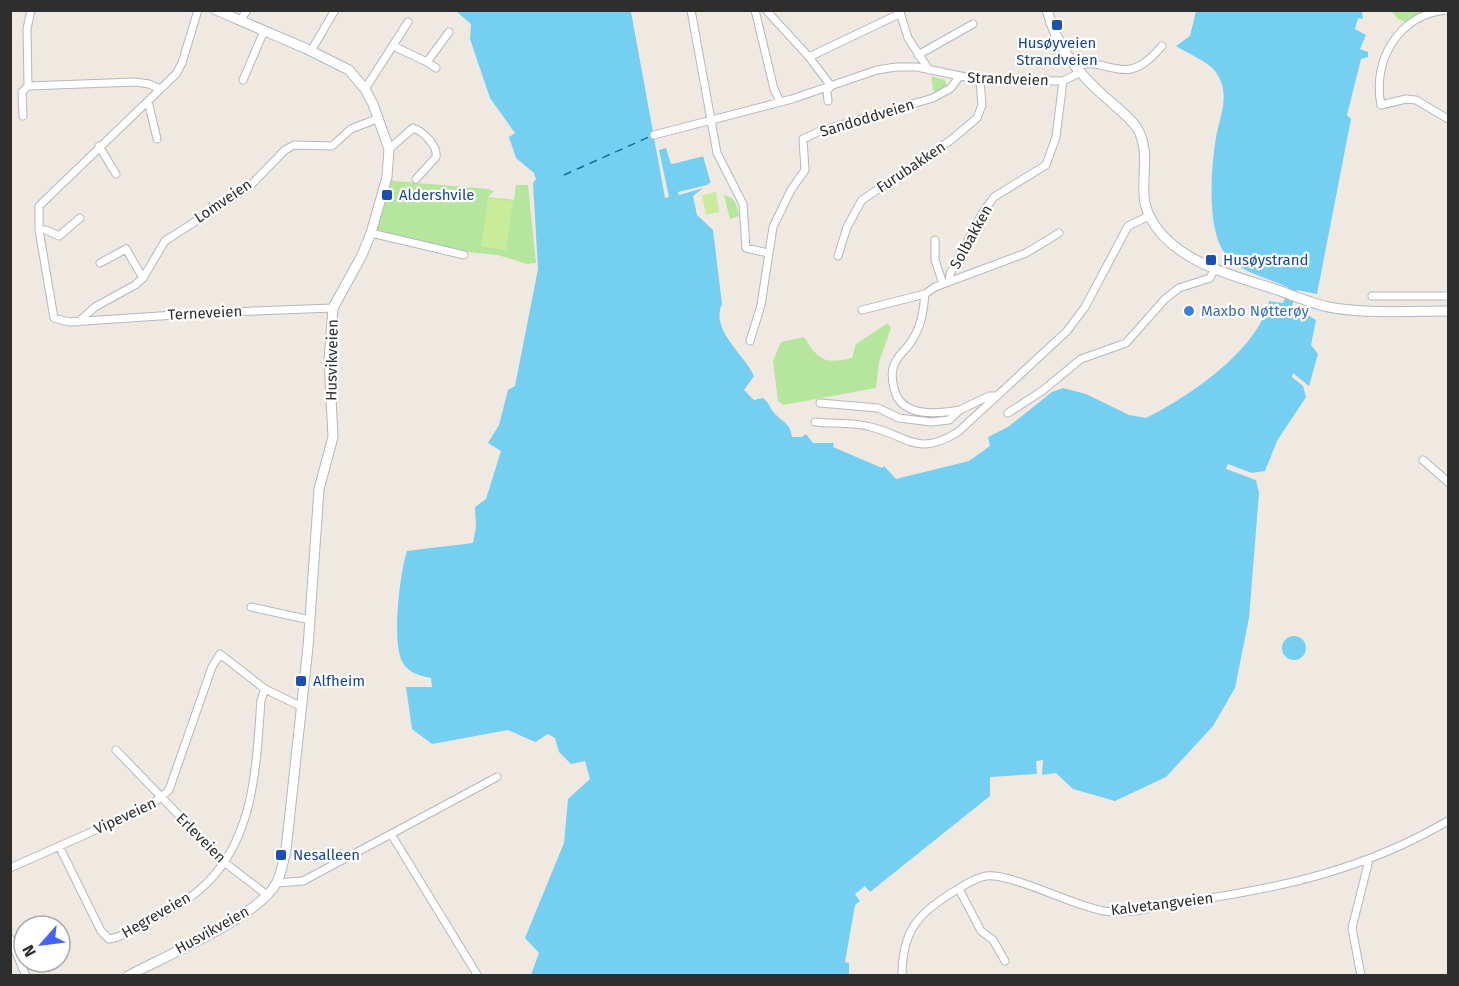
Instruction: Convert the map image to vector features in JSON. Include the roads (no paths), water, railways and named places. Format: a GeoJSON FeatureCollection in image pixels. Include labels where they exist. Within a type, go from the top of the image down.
{"type":"FeatureCollection","features":[{"type":"Feature","properties":{"kind":"main road","name":"Husvikveien"},"geometry":{"type":"LineString","coordinates":[[128,975],[244,914],[267,895],[276,883],[285,850],[302,707],[321,476],[333,437],[329,360],[333,308],[362,255],[387,177],[388,149],[379,118],[365,88],[349,70],[216,10]]}},
{"type":"Feature","properties":{"kind":"main road"},"geometry":{"type":"LineString","coordinates":[[1047,10],[1058,41],[1078,71],[1126,116],[1138,131],[1145,153],[1143,190],[1149,216],[1172,244],[1215,268],[1291,295],[1349,310],[1449,311]]}},
{"type":"Feature","properties":{"kind":"street"},"geometry":{"type":"LineString","coordinates":[[28,86],[27,29],[31,10]]}},
{"type":"Feature","properties":{"kind":"street"},"geometry":{"type":"LineString","coordinates":[[78,322],[60,322],[54,318],[37,211],[43,200],[176,74],[182,63],[198,10]]}},
{"type":"Feature","properties":{"kind":"street"},"geometry":{"type":"LineString","coordinates":[[240,21],[247,10]]}},
{"type":"Feature","properties":{"kind":"street"},"geometry":{"type":"LineString","coordinates":[[311,51],[335,10]]}},
{"type":"Feature","properties":{"kind":"street"},"geometry":{"type":"LineString","coordinates":[[691,10],[709,120],[717,153],[742,199],[746,248],[768,253]]}},
{"type":"Feature","properties":{"kind":"street"},"geometry":{"type":"LineString","coordinates":[[755,10],[774,89],[780,102]]}},
{"type":"Feature","properties":{"kind":"street"},"geometry":{"type":"LineString","coordinates":[[765,10],[809,57],[831,86],[827,92],[828,101]]}},
{"type":"Feature","properties":{"kind":"street"},"geometry":{"type":"LineString","coordinates":[[1446,10],[1436,12],[1409,26],[1391,41],[1381,71],[1381,105],[1406,99],[1416,100],[1449,119]]}},
{"type":"Feature","properties":{"kind":"street"},"geometry":{"type":"LineString","coordinates":[[809,57],[900,12],[918,55],[929,70]]}},
{"type":"Feature","properties":{"kind":"street"},"geometry":{"type":"LineString","coordinates":[[365,88],[408,22]]}},
{"type":"Feature","properties":{"kind":"street"},"geometry":{"type":"LineString","coordinates":[[918,55],[973,24]]}},
{"type":"Feature","properties":{"kind":"street"},"geometry":{"type":"LineString","coordinates":[[243,80],[264,30]]}},
{"type":"Feature","properties":{"kind":"street"},"geometry":{"type":"LineString","coordinates":[[427,62],[449,32]]}},
{"type":"Feature","properties":{"kind":"street"},"geometry":{"type":"LineString","coordinates":[[393,46],[436,68]]}},
{"type":"Feature","properties":{"kind":"street","name":"Strandveien"},"geometry":{"type":"LineString","coordinates":[[654,135],[780,102],[876,70],[896,67],[929,70],[980,80],[1063,81],[1090,63],[1132,69],[1148,60],[1162,46]]}},
{"type":"Feature","properties":{"kind":"street","name":"Sandoddveien"},"geometry":{"type":"LineString","coordinates":[[750,341],[761,305],[772,227],[791,190],[806,170],[803,139],[820,131],[933,98],[951,88],[959,77]]}},
{"type":"Feature","properties":{"kind":"street","name":"Furubakken"},"geometry":{"type":"LineString","coordinates":[[838,256],[847,227],[862,200],[951,140],[977,118],[982,105],[980,80]]}},
{"type":"Feature","properties":{"kind":"street","name":"Solbakken"},"geometry":{"type":"LineString","coordinates":[[946,283],[989,202],[1003,190],[1046,165],[1056,136],[1063,81]]}},
{"type":"Feature","properties":{"kind":"street"},"geometry":{"type":"LineString","coordinates":[[23,116],[22,92],[28,86],[135,82],[149,84],[160,89]]}},
{"type":"Feature","properties":{"kind":"street"},"geometry":{"type":"LineString","coordinates":[[148,101],[157,139]]}},
{"type":"Feature","properties":{"kind":"street","name":"Lomveien"},"geometry":{"type":"LineString","coordinates":[[78,322],[95,307],[135,285],[143,278],[165,241],[250,186],[285,150],[294,145],[332,146],[351,129],[379,118]]}},
{"type":"Feature","properties":{"kind":"street"},"geometry":{"type":"LineString","coordinates":[[388,149],[413,128],[434,146],[436,157],[416,179]]}},
{"type":"Feature","properties":{"kind":"street"},"geometry":{"type":"LineString","coordinates":[[99,146],[116,174]]}},
{"type":"Feature","properties":{"kind":"street"},"geometry":{"type":"LineString","coordinates":[[815,422],[868,426],[918,446],[927,445],[958,432],[1067,330],[1085,307],[1128,226],[1149,216]]}},
{"type":"Feature","properties":{"kind":"street"},"geometry":{"type":"LineString","coordinates":[[39,230],[59,236],[80,218]]}},
{"type":"Feature","properties":{"kind":"street"},"geometry":{"type":"LineString","coordinates":[[371,232],[464,255]]}},
{"type":"Feature","properties":{"kind":"street"},"geometry":{"type":"LineString","coordinates":[[862,310],[925,294],[946,283],[1026,253],[1059,233]]}},
{"type":"Feature","properties":{"kind":"street"},"geometry":{"type":"LineString","coordinates":[[935,240],[935,260],[946,283]]}},
{"type":"Feature","properties":{"kind":"street"},"geometry":{"type":"LineString","coordinates":[[100,262],[126,249],[143,278]]}},
{"type":"Feature","properties":{"kind":"street"},"geometry":{"type":"LineString","coordinates":[[1008,413],[1042,392],[1081,359],[1125,343],[1165,299],[1179,288],[1210,278],[1215,268]]}},
{"type":"Feature","properties":{"kind":"street"},"geometry":{"type":"LineString","coordinates":[[925,294],[923,319],[918,332],[894,364],[892,374],[895,394],[904,406],[912,410],[932,412],[960,410]]}},
{"type":"Feature","properties":{"kind":"street"},"geometry":{"type":"LineString","coordinates":[[1372,296],[1449,296]]}},
{"type":"Feature","properties":{"kind":"street","name":"Terneveien"},"geometry":{"type":"LineString","coordinates":[[78,322],[205,313],[333,308]]}},
{"type":"Feature","properties":{"kind":"street"},"geometry":{"type":"LineString","coordinates":[[820,403],[878,408],[899,418],[931,422],[949,420],[960,410],[989,396],[997,396]]}},
{"type":"Feature","properties":{"kind":"street"},"geometry":{"type":"LineString","coordinates":[[1423,460],[1449,482]]}},
{"type":"Feature","properties":{"kind":"street"},"geometry":{"type":"LineString","coordinates":[[251,607],[310,620]]}},
{"type":"Feature","properties":{"kind":"street","name":"Vipeveien"},"geometry":{"type":"LineString","coordinates":[[10,867],[162,798],[171,786],[212,667],[220,654],[265,689]]}},
{"type":"Feature","properties":{"kind":"street"},"geometry":{"type":"LineString","coordinates":[[265,689],[302,707]]}},
{"type":"Feature","properties":{"kind":"street","name":"Hegreveien"},"geometry":{"type":"LineString","coordinates":[[59,846],[101,931],[109,939],[118,937],[182,902],[202,888],[224,862],[241,831],[250,802],[261,700],[265,689]]}},
{"type":"Feature","properties":{"kind":"street","name":"Erleveien"},"geometry":{"type":"LineString","coordinates":[[116,750],[224,862],[267,895]]}},
{"type":"Feature","properties":{"kind":"street"},"geometry":{"type":"LineString","coordinates":[[276,883],[303,881],[497,777]]}},
{"type":"Feature","properties":{"kind":"street","name":"Kalvetangveien"},"geometry":{"type":"LineString","coordinates":[[902,975],[904,946],[915,923],[934,905],[978,878],[997,877],[1093,908],[1118,912],[1275,888],[1329,874],[1370,860],[1449,821]]}},
{"type":"Feature","properties":{"kind":"street"},"geometry":{"type":"LineString","coordinates":[[391,834],[478,975]]}},
{"type":"Feature","properties":{"kind":"street"},"geometry":{"type":"LineString","coordinates":[[1360,975],[1352,928],[1370,860]]}},
{"type":"Feature","properties":{"kind":"street"},"geometry":{"type":"LineString","coordinates":[[959,889],[981,931],[993,940],[1005,961]]}},
{"type":"Feature","properties":{"kind":"street"},"geometry":{"type":"LineString","coordinates":[[10,938],[26,975]]}},
{"type":"Feature","properties":{"kind":"water"},"geometry":{"type":"Polygon","coordinates":[[[456,11],[631,11],[657,149],[667,147],[672,164],[704,156],[711,182],[693,196],[697,215],[713,230],[722,304],[720,314],[724,332],[754,376],[744,390],[754,400],[763,398],[788,426],[792,437],[802,437],[806,434],[813,443],[834,443],[833,447],[882,468],[884,466],[896,479],[969,461],[990,446],[988,437],[1008,427],[1052,392],[1063,388],[1086,394],[1129,415],[1146,418],[1182,398],[1220,370],[1237,354],[1252,337],[1263,319],[1269,301],[1283,303],[1289,288],[1242,268],[1228,257],[1221,246],[1213,215],[1212,179],[1224,94],[1220,79],[1211,67],[1176,46],[1190,36],[1196,11],[1362,11],[1363,19],[1358,18],[1355,29],[1366,35],[1360,49],[1368,52],[1368,57],[1361,59],[1347,115],[1351,119],[1317,294],[1297,290],[1292,306],[1316,320],[1311,345],[1318,354],[1309,386],[1293,373],[1292,377],[1303,386],[1306,397],[1277,441],[1265,471],[1252,473],[1228,464],[1226,469],[1256,480],[1259,493],[1249,618],[1235,688],[1213,726],[1166,777],[1115,801],[1073,789],[1056,773],[1042,775],[1043,760],[1036,761],[1037,774],[990,777],[990,796],[870,892],[865,886],[855,894],[860,901],[855,905],[845,962],[849,963],[849,975],[531,975],[539,953],[525,938],[564,843],[568,799],[590,779],[585,761],[571,764],[559,752],[555,738],[548,734],[535,742],[508,730],[432,744],[412,729],[406,687],[432,687],[431,678],[409,670],[399,654],[397,625],[399,591],[407,551],[473,543],[476,527],[475,507],[486,499],[501,451],[488,443],[499,425],[508,390],[515,386],[538,269],[533,183],[536,179],[534,173],[516,158],[509,137],[515,133],[490,98],[470,39],[471,24],[456,11]]]}},
{"type":"Feature","properties":{"kind":"water"},"geometry":{"type":"Polygon","coordinates":[[[1294,636],[1302,640],[1306,648],[1302,656],[1294,660],[1286,656],[1282,648],[1286,640],[1294,636]]]}},
{"type":"Feature","properties":{"kind":"place","name":"Husøyveien Strandveien"},"geometry":{"type":"Point","coordinates":[1057,25]}},
{"type":"Feature","properties":{"kind":"place","name":"Aldershvile"},"geometry":{"type":"Point","coordinates":[387,195]}},
{"type":"Feature","properties":{"kind":"place","name":"Husøystrand"},"geometry":{"type":"Point","coordinates":[1211,260]}},
{"type":"Feature","properties":{"kind":"place","name":"Maxbo Nøtterøy"},"geometry":{"type":"Point","coordinates":[1189,311]}},
{"type":"Feature","properties":{"kind":"place","name":"Alfheim"},"geometry":{"type":"Point","coordinates":[301,681]}},
{"type":"Feature","properties":{"kind":"place","name":"Nesalleen"},"geometry":{"type":"Point","coordinates":[281,855]}}]}
